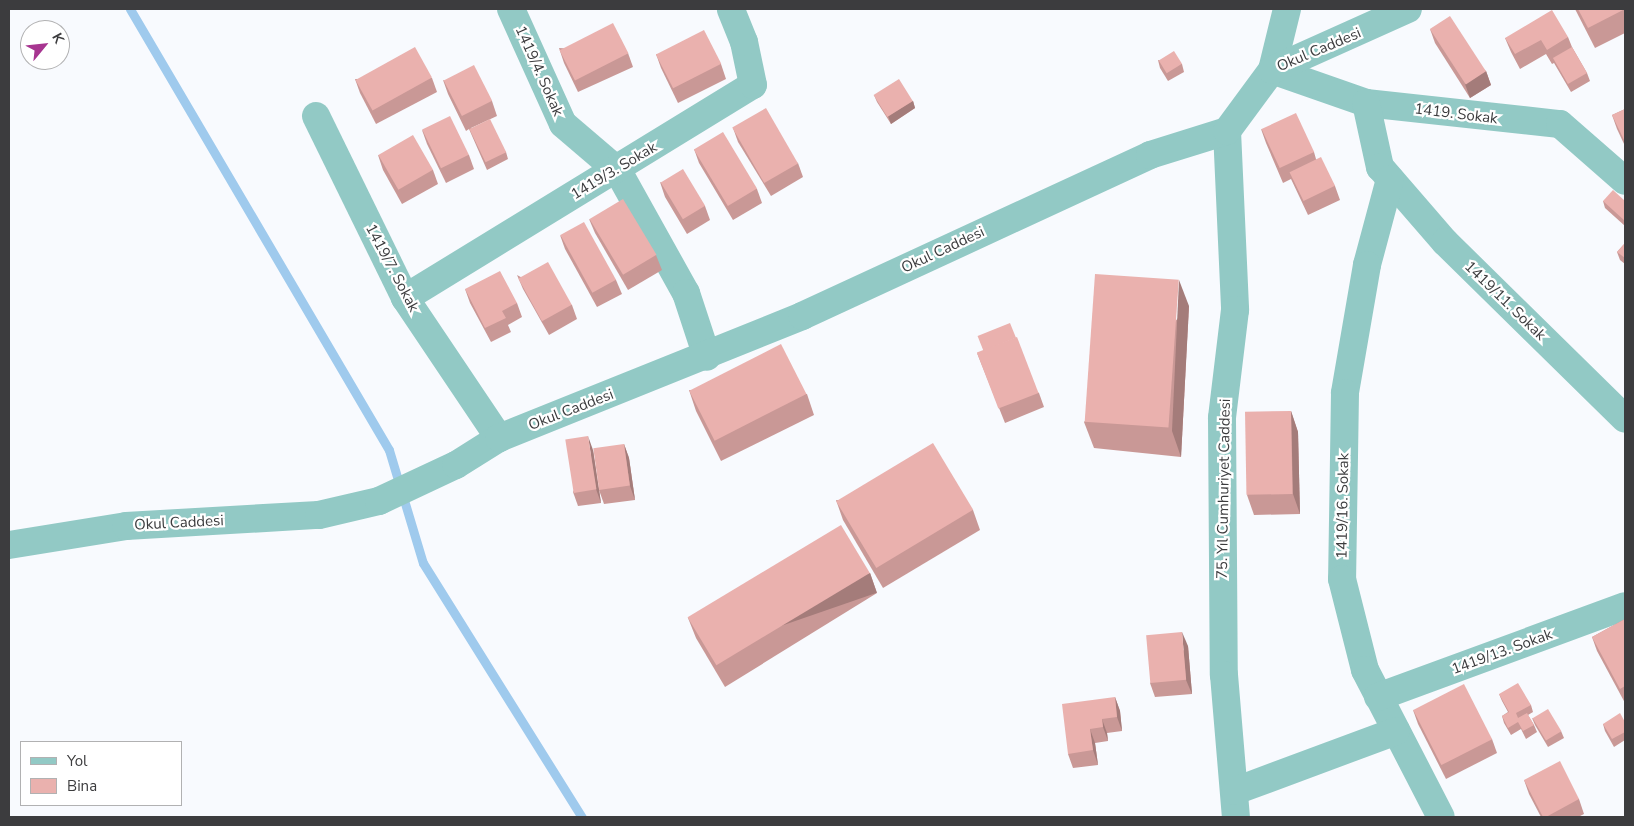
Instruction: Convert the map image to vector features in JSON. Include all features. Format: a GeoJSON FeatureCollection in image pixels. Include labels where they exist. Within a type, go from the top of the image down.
{"type":"FeatureCollection","features":[{"type":"Feature","properties":{"kind":"street","name":"1419/4. Sokak"},"geometry":{"type":"LineString","coordinates":[[511,9],[563,124],[616,169]]}},
{"type":"Feature","properties":{"kind":"street","name":"1419/3. Sokak"},"geometry":{"type":"LineString","coordinates":[[405,298],[753,85],[744,42],[731,9]]}},
{"type":"Feature","properties":{"kind":"street"},"geometry":{"type":"LineString","coordinates":[[1272,70],[1287,9]]}},
{"type":"Feature","properties":{"kind":"street","name":"Okul Caddesi"},"geometry":{"type":"LineString","coordinates":[[9,545],[126,526],[319,515],[379,501],[456,465],[499,438],[707,357],[1150,155],[1226,131],[1272,70],[1408,9]]}},
{"type":"Feature","properties":{"kind":"street","name":"1419. Sokak"},"geometry":{"type":"LineString","coordinates":[[1272,70],[1366,103],[1560,124],[1625,181]]}},
{"type":"Feature","properties":{"kind":"street","name":"1419/11. Sokak"},"geometry":{"type":"LineString","coordinates":[[1366,103],[1380,167],[1445,242],[1625,419]]}},
{"type":"Feature","properties":{"kind":"street","name":"1419/7. Sokak"},"geometry":{"type":"LineString","coordinates":[[316,116],[405,298],[499,438]]}},
{"type":"Feature","properties":{"kind":"street","name":"75. Yıl Cumhuriyet Caddesi"},"geometry":{"type":"LineString","coordinates":[[1226,131],[1234,310],[1222,418],[1224,656],[1235,804]]}},
{"type":"Feature","properties":{"kind":"street"},"geometry":{"type":"LineString","coordinates":[[616,169],[686,293],[707,357]]}},
{"type":"Feature","properties":{"kind":"street","name":"1419/16. Sokak"},"geometry":{"type":"LineString","coordinates":[[1390,179],[1367,265],[1345,393],[1342,580],[1365,670],[1440,817]]}},
{"type":"Feature","properties":{"kind":"street","name":"1419/13. Sokak"},"geometry":{"type":"LineString","coordinates":[[1378,697],[1625,606]]}},
{"type":"Feature","properties":{"kind":"street"},"geometry":{"type":"LineString","coordinates":[[1235,804],[1396,731]]}},
{"type":"Feature","properties":{"kind":"building"},"geometry":{"type":"Polygon","coordinates":[[[1578,9],[1625,9],[1588,28],[1578,9]]]}},
{"type":"Feature","properties":{"kind":"building"},"geometry":{"type":"Polygon","coordinates":[[[1552,10],[1568,37],[1547,50],[1541,40],[1515,54],[1505,38],[1552,10]]]}},
{"type":"Feature","properties":{"kind":"building"},"geometry":{"type":"Polygon","coordinates":[[[1450,16],[1486,71],[1466,84],[1430,29],[1450,16]]]}},
{"type":"Feature","properties":{"kind":"building"},"geometry":{"type":"Polygon","coordinates":[[[613,23],[628,53],[575,81],[560,50],[613,23]]]}},
{"type":"Feature","properties":{"kind":"building"},"geometry":{"type":"Polygon","coordinates":[[[704,30],[721,64],[673,88],[656,55],[704,30]]]}},
{"type":"Feature","properties":{"kind":"building"},"geometry":{"type":"Polygon","coordinates":[[[415,47],[432,78],[372,111],[356,80],[415,47]]]}},
{"type":"Feature","properties":{"kind":"building"},"geometry":{"type":"Polygon","coordinates":[[[1572,47],[1587,73],[1568,84],[1553,58],[1572,47]]]}},
{"type":"Feature","properties":{"kind":"building"},"geometry":{"type":"Polygon","coordinates":[[[1174,51],[1182,64],[1167,73],[1159,61],[1174,51]]]}},
{"type":"Feature","properties":{"kind":"building"},"geometry":{"type":"Polygon","coordinates":[[[474,65],[492,101],[462,116],[444,80],[474,65]]]}},
{"type":"Feature","properties":{"kind":"building"},"geometry":{"type":"Polygon","coordinates":[[[899,79],[913,101],[887,117],[874,95],[899,79]]]}},
{"type":"Feature","properties":{"kind":"building"},"geometry":{"type":"Polygon","coordinates":[[[766,108],[798,163],[764,183],[732,128],[766,108]]]}},
{"type":"Feature","properties":{"kind":"building"},"geometry":{"type":"Polygon","coordinates":[[[1625,109],[1625,142],[1612,115],[1625,109]]]}},
{"type":"Feature","properties":{"kind":"building"},"geometry":{"type":"Polygon","coordinates":[[[1296,113],[1314,152],[1280,168],[1262,129],[1296,113]]]}},
{"type":"Feature","properties":{"kind":"building"},"geometry":{"type":"Polygon","coordinates":[[[450,116],[469,155],[441,168],[422,130],[450,116]]]}},
{"type":"Feature","properties":{"kind":"building"},"geometry":{"type":"Polygon","coordinates":[[[490,119],[506,152],[486,162],[469,129],[490,119]]]}},
{"type":"Feature","properties":{"kind":"building"},"geometry":{"type":"Polygon","coordinates":[[[723,132],[757,189],[728,206],[694,150],[723,132]]]}},
{"type":"Feature","properties":{"kind":"building"},"geometry":{"type":"Polygon","coordinates":[[[413,135],[433,170],[398,190],[378,155],[413,135]]]}},
{"type":"Feature","properties":{"kind":"building"},"geometry":{"type":"Polygon","coordinates":[[[1321,157],[1335,186],[1304,201],[1290,172],[1321,157]]]}},
{"type":"Feature","properties":{"kind":"building"},"geometry":{"type":"Polygon","coordinates":[[[683,169],[705,206],[683,219],[661,182],[683,169]]]}},
{"type":"Feature","properties":{"kind":"building"},"geometry":{"type":"Polygon","coordinates":[[[1613,190],[1625,201],[1625,221],[1603,201],[1613,190]]]}},
{"type":"Feature","properties":{"kind":"building"},"geometry":{"type":"Polygon","coordinates":[[[623,199],[656,255],[623,275],[590,219],[623,199]]]}},
{"type":"Feature","properties":{"kind":"building"},"geometry":{"type":"Polygon","coordinates":[[[584,222],[616,280],[592,293],[560,235],[584,222]]]}},
{"type":"Feature","properties":{"kind":"building"},"geometry":{"type":"Polygon","coordinates":[[[1625,243],[1625,258],[1617,252],[1625,243]]]}},
{"type":"Feature","properties":{"kind":"building"},"geometry":{"type":"Polygon","coordinates":[[[548,262],[572,305],[542,321],[518,278],[548,262]]]}},
{"type":"Feature","properties":{"kind":"building"},"geometry":{"type":"Polygon","coordinates":[[[500,271],[517,303],[502,311],[506,318],[485,328],[465,289],[500,271]]]}},
{"type":"Feature","properties":{"kind":"building"},"geometry":{"type":"Polygon","coordinates":[[[1095,274],[1179,280],[1168,427],[1085,422],[1095,274]]]}},
{"type":"Feature","properties":{"kind":"building"},"geometry":{"type":"Polygon","coordinates":[[[1010,323],[1016,338],[984,351],[978,336],[1010,323]]]}},
{"type":"Feature","properties":{"kind":"building"},"geometry":{"type":"Polygon","coordinates":[[[1017,337],[1039,393],[998,408],[977,352],[1017,337]]]}},
{"type":"Feature","properties":{"kind":"building"},"geometry":{"type":"Polygon","coordinates":[[[781,344],[806,394],[715,441],[689,391],[781,344]]]}},
{"type":"Feature","properties":{"kind":"building"},"geometry":{"type":"Polygon","coordinates":[[[1291,411],[1292,494],[1246,495],[1245,412],[1291,411]]]}},
{"type":"Feature","properties":{"kind":"building"},"geometry":{"type":"Polygon","coordinates":[[[588,436],[596,489],[574,493],[565,440],[588,436]]]}},
{"type":"Feature","properties":{"kind":"building"},"geometry":{"type":"Polygon","coordinates":[[[933,443],[973,510],[876,568],[836,501],[933,443]]]}},
{"type":"Feature","properties":{"kind":"building"},"geometry":{"type":"Polygon","coordinates":[[[624,444],[630,486],[599,490],[593,448],[624,444]]]}},
{"type":"Feature","properties":{"kind":"building"},"geometry":{"type":"Polygon","coordinates":[[[841,525],[870,573],[716,665],[688,617],[841,525]]]}},
{"type":"Feature","properties":{"kind":"building"},"geometry":{"type":"Polygon","coordinates":[[[1625,619],[1625,686],[1620,689],[1592,637],[1625,619]]]}},
{"type":"Feature","properties":{"kind":"building"},"geometry":{"type":"Polygon","coordinates":[[[1182,632],[1186,680],[1150,683],[1146,635],[1182,632]]]}},
{"type":"Feature","properties":{"kind":"building"},"geometry":{"type":"Polygon","coordinates":[[[1518,683],[1531,705],[1516,713],[1518,718],[1527,713],[1534,725],[1523,731],[1518,722],[1508,728],[1502,716],[1509,712],[1499,694],[1518,683]]]}},
{"type":"Feature","properties":{"kind":"building"},"geometry":{"type":"Polygon","coordinates":[[[1464,684],[1492,739],[1441,765],[1413,710],[1464,684]]]}},
{"type":"Feature","properties":{"kind":"building"},"geometry":{"type":"Polygon","coordinates":[[[1115,697],[1117,717],[1102,719],[1103,727],[1090,729],[1093,750],[1068,754],[1062,704],[1115,697]]]}},
{"type":"Feature","properties":{"kind":"building"},"geometry":{"type":"Polygon","coordinates":[[[1548,709],[1561,731],[1546,741],[1533,718],[1548,709]]]}},
{"type":"Feature","properties":{"kind":"building"},"geometry":{"type":"Polygon","coordinates":[[[1620,713],[1625,722],[1625,732],[1612,739],[1603,724],[1620,713]]]}},
{"type":"Feature","properties":{"kind":"building"},"geometry":{"type":"Polygon","coordinates":[[[1560,761],[1579,799],[1543,817],[1524,780],[1560,761]]]}},
{"type":"Feature","properties":{"kind":"waterway"},"geometry":{"type":"LineString","coordinates":[[130,9],[389,450],[423,563],[582,817]]}}]}
